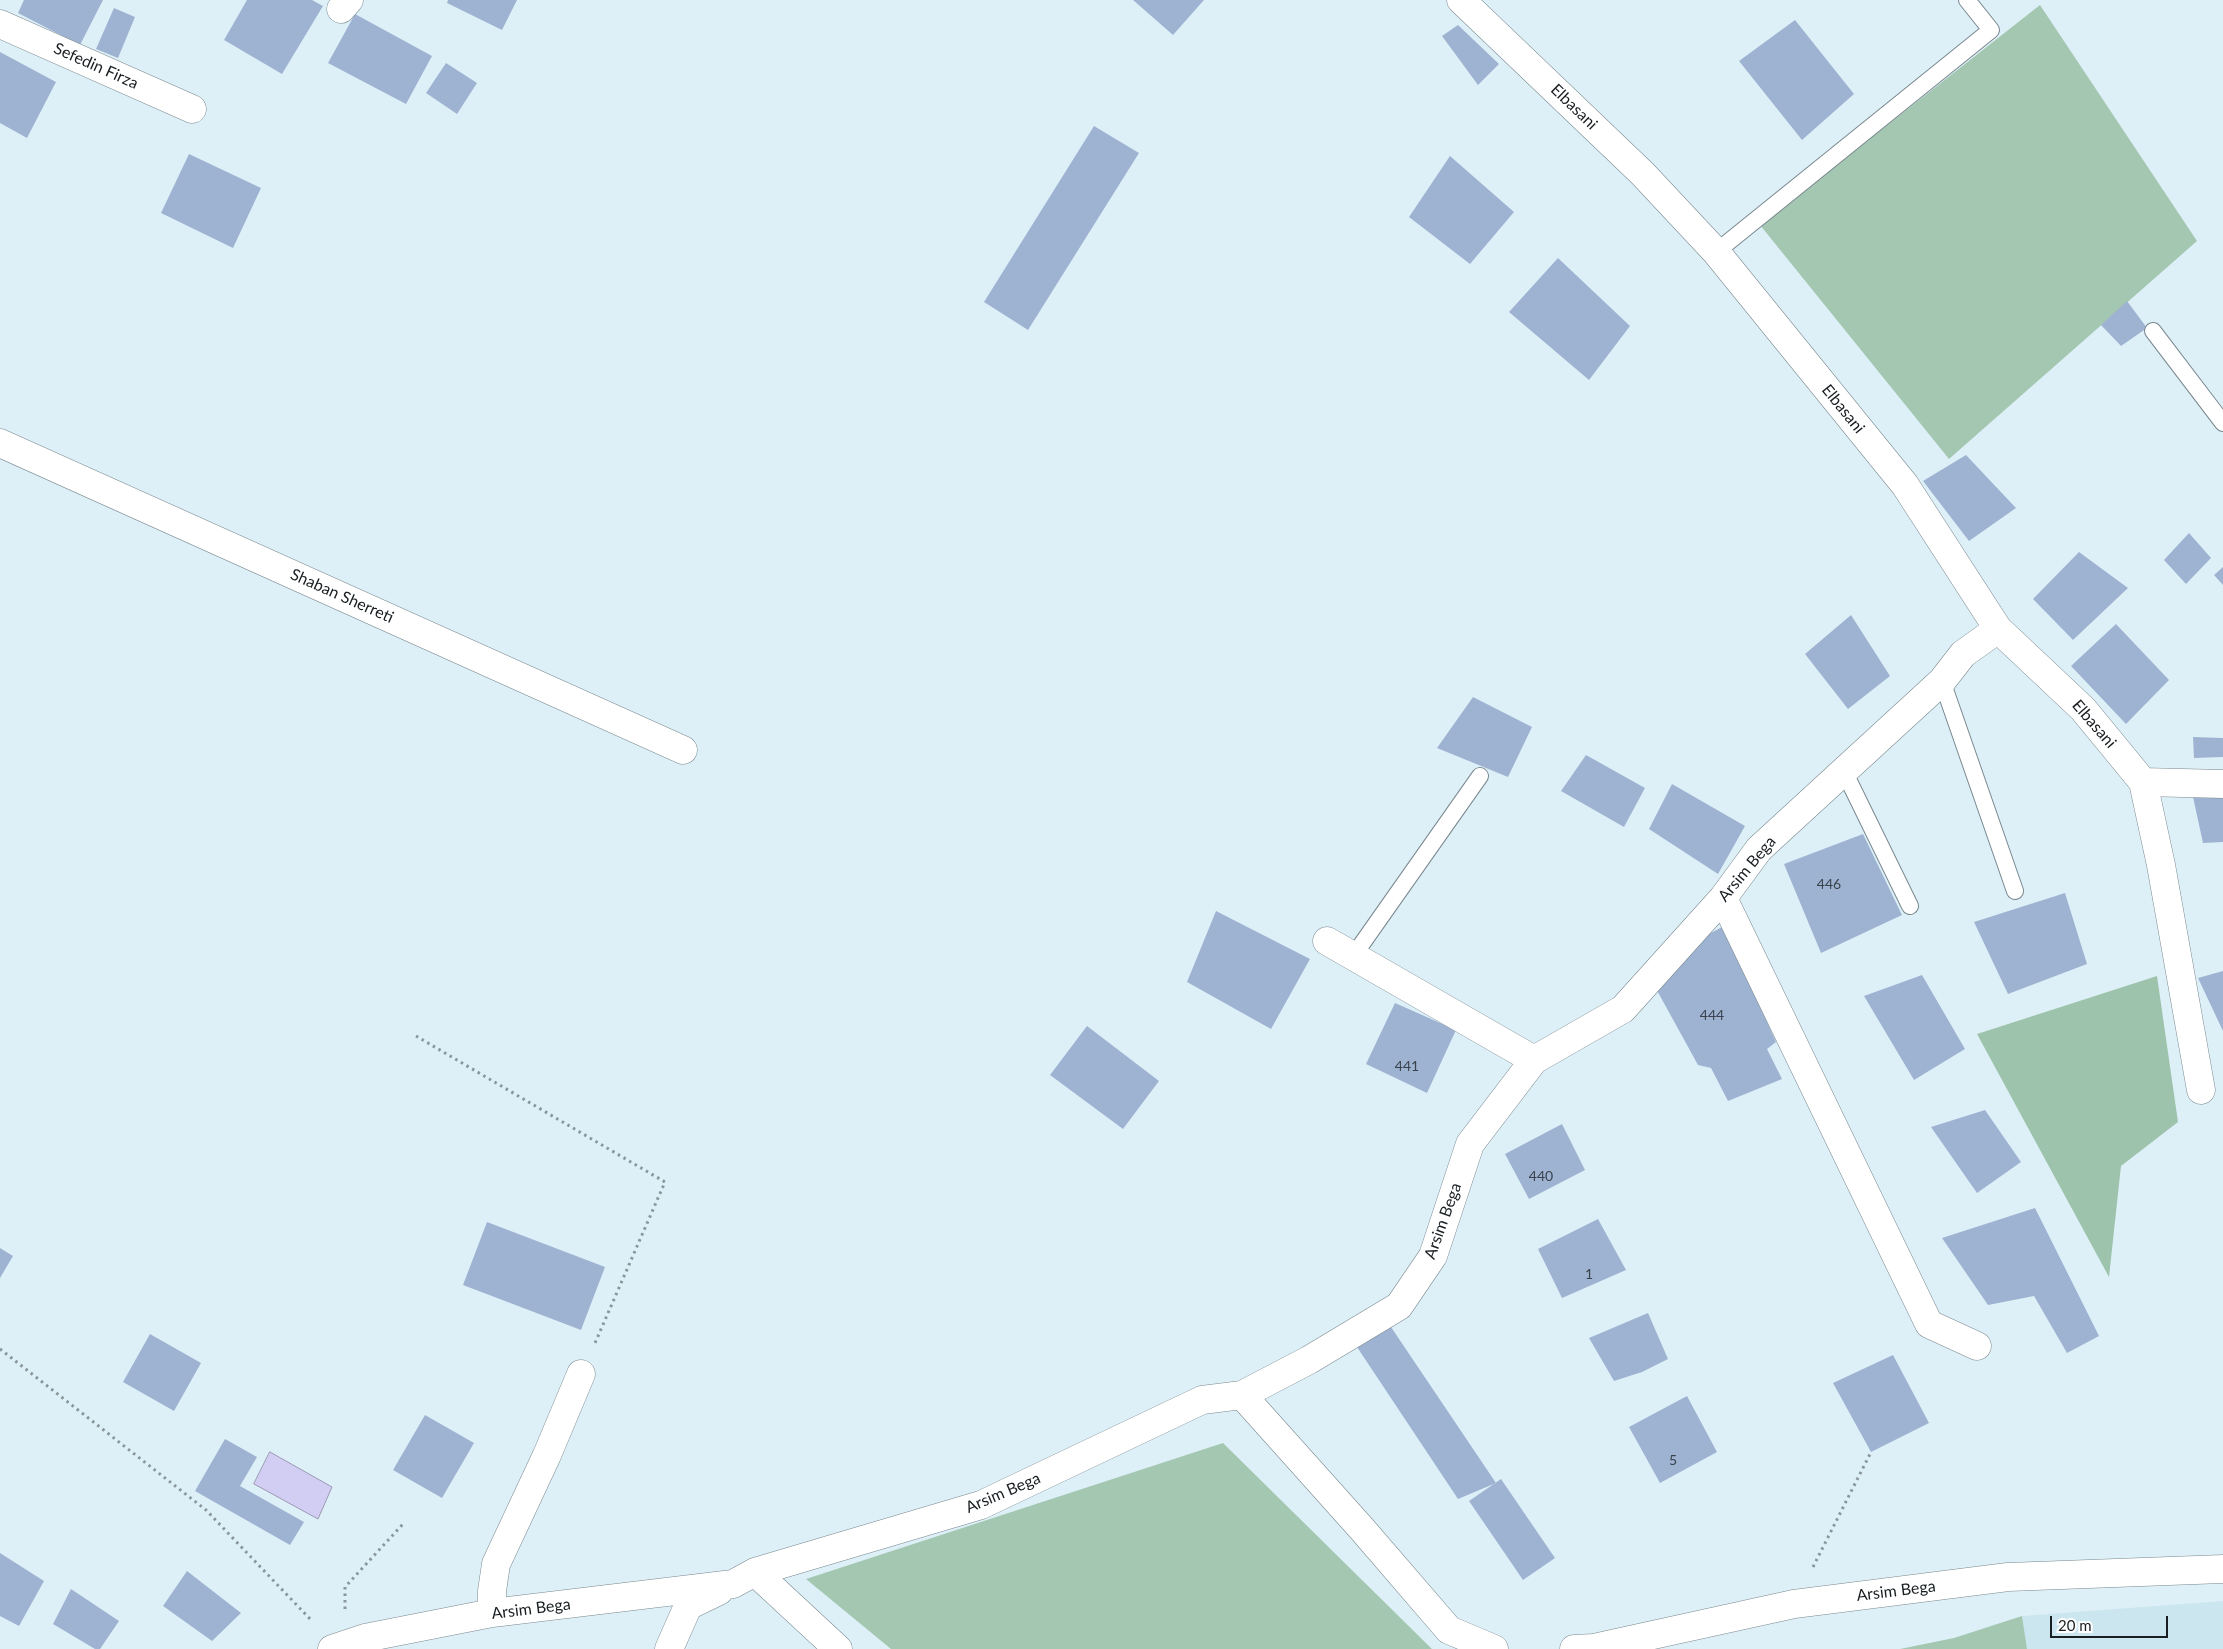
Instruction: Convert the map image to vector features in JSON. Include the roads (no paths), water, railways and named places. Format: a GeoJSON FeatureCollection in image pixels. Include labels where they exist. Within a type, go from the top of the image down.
{"type":"FeatureCollection","features":[{"type":"Feature","properties":{"kind":"street","name":"Elbasani"},"geometry":{"type":"LineString","coordinates":[[1461,0],[1643,174],[1716,252],[1905,486],[1998,629],[2083,709],[2142,782]]}},
{"type":"Feature","properties":{"kind":"street","name":"Sefedin Firza"},"geometry":{"type":"LineString","coordinates":[[0,24],[192,109]]}},
{"type":"Feature","properties":{"kind":"street","name":"Shaban Sherreti"},"geometry":{"type":"LineString","coordinates":[[0,442],[683,750]]}},
{"type":"Feature","properties":{"kind":"street","name":"Arsim Bega"},"geometry":{"type":"LineString","coordinates":[[338,1647],[365,1638],[492,1614],[744,1578],[981,1505],[1202,1400],[1242,1395],[1309,1360],[1399,1306],[1433,1256],[1470,1144],[1534,1060],[1623,1009],[1723,898],[1759,849],[1942,680],[1963,654],[1998,629]]}},
{"type":"Feature","properties":{"kind":"street"},"geometry":{"type":"LineString","coordinates":[[2201,1090],[2161,865],[2142,782],[2223,784]]}},
{"type":"Feature","properties":{"kind":"street"},"geometry":{"type":"LineString","coordinates":[[1723,898],[1929,1324],[1977,1346]]}},
{"type":"Feature","properties":{"kind":"street"},"geometry":{"type":"LineString","coordinates":[[1327,941],[1534,1060]]}},
{"type":"Feature","properties":{"kind":"street"},"geometry":{"type":"LineString","coordinates":[[492,1614],[492,1591],[496,1564],[547,1455],[581,1374]]}},
{"type":"Feature","properties":{"kind":"street"},"geometry":{"type":"LineString","coordinates":[[1242,1395],[1362,1528],[1449,1630],[1494,1649]]}},
{"type":"Feature","properties":{"kind":"street","name":"Arsim Bega"},"geometry":{"type":"LineString","coordinates":[[1574,1649],[1594,1648],[1794,1604],[2008,1577],[2223,1569]]}},
{"type":"Feature","properties":{"kind":"street","name":"Arsim Bega"},"geometry":{"type":"LineString","coordinates":[[669,1649],[688,1606],[744,1578]]}},
{"type":"Feature","properties":{"kind":"street"},"geometry":{"type":"LineString","coordinates":[[744,1578],[838,1649]]}},
{"type":"Feature","properties":{"kind":"lane"},"geometry":{"type":"LineString","coordinates":[[1716,252],[1991,30],[1968,0]]}},
{"type":"Feature","properties":{"kind":"lane"},"geometry":{"type":"LineString","coordinates":[[2153,331],[2223,423]]}},
{"type":"Feature","properties":{"kind":"lane"},"geometry":{"type":"LineString","coordinates":[[1942,680],[2015,891]]}},
{"type":"Feature","properties":{"kind":"lane"},"geometry":{"type":"LineString","coordinates":[[1844,771],[1910,906]]}},
{"type":"Feature","properties":{"kind":"lane"},"geometry":{"type":"LineString","coordinates":[[1354,955],[1480,776]]}}]}
